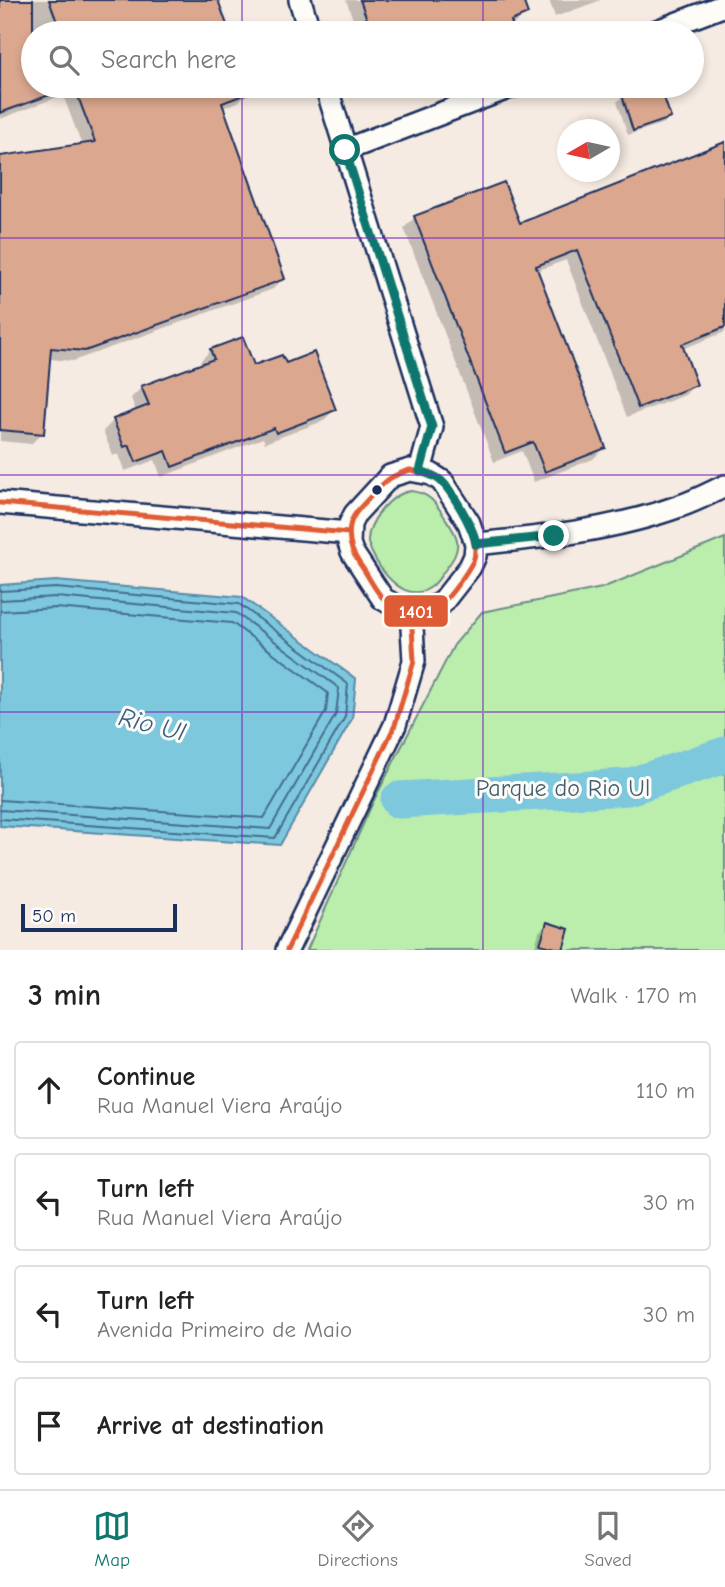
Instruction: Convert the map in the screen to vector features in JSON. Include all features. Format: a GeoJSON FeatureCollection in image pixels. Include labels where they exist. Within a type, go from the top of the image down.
{"type":"FeatureCollection","features":[{"type":"Feature","properties":{"kind":"street"},"geometry":{"type":"LineString","coordinates":[[300,0],[306,21]]}},
{"type":"Feature","properties":{"kind":"street"},"geometry":{"type":"LineString","coordinates":[[683,21],[725,5]]}},
{"type":"Feature","properties":{"kind":"street"},"geometry":{"type":"LineString","coordinates":[[330,98],[432,427],[420,471]]}},
{"type":"Feature","properties":{"kind":"street"},"geometry":{"type":"LineString","coordinates":[[345,150],[482,98]]}},
{"type":"Feature","properties":{"kind":"street"},"geometry":{"type":"LineString","coordinates":[[400,471],[420,471],[442,481],[469,523],[476,544],[471,566],[441,604],[431,609],[411,611],[391,605],[383,599],[352,552],[349,533],[355,514],[390,476],[400,471]]}},
{"type":"Feature","properties":{"kind":"street"},"geometry":{"type":"LineString","coordinates":[[476,544],[554,536],[615,524],[680,506],[725,486]]}},
{"type":"Feature","properties":{"kind":"street"},"geometry":{"type":"LineString","coordinates":[[0,503],[349,533]]}},
{"type":"Feature","properties":{"kind":"street"},"geometry":{"type":"LineString","coordinates":[[287,950],[395,724],[414,660],[411,611]]}},
{"type":"Feature","properties":{"kind":"green space"},"geometry":{"type":"Polygon","coordinates":[[[411,491],[427,496],[434,502],[457,540],[456,552],[450,563],[433,585],[421,592],[410,592],[392,581],[377,562],[368,543],[371,526],[381,510],[395,497],[411,491]]]}},
{"type":"Feature","properties":{"kind":"green space","name":"Parque do Rio Ul"},"geometry":{"type":"Polygon","coordinates":[[[725,538],[725,950],[307,950],[373,802],[454,645],[482,612],[602,588],[725,538]]]}},
{"type":"Feature","properties":{"kind":"water"},"geometry":{"type":"Polygon","coordinates":[[[56,581],[242,597],[356,679],[352,719],[280,845],[0,826],[0,585],[56,581]]]}},
{"type":"Feature","properties":{"kind":"building"},"geometry":{"type":"Polygon","coordinates":[[[0,0],[33,0],[33,21],[21,21],[21,98],[41,98],[0,113],[0,0]]]}},
{"type":"Feature","properties":{"kind":"building"},"geometry":{"type":"Polygon","coordinates":[[[49,0],[218,0],[226,21],[57,21],[49,0]]]}},
{"type":"Feature","properties":{"kind":"building"},"geometry":{"type":"Polygon","coordinates":[[[360,0],[523,0],[528,14],[511,21],[368,21],[360,0]]]}},
{"type":"Feature","properties":{"kind":"building"},"geometry":{"type":"Polygon","coordinates":[[[78,98],[235,98],[222,103],[285,279],[85,351],[51,348],[44,434],[0,430],[0,156],[95,142],[78,98]]]}},
{"type":"Feature","properties":{"kind":"building"},"geometry":{"type":"Polygon","coordinates":[[[623,98],[664,98],[671,118],[633,131],[623,98]]]}},
{"type":"Feature","properties":{"kind":"building"},"geometry":{"type":"Polygon","coordinates":[[[725,142],[725,327],[682,344],[697,385],[638,408],[577,250],[536,266],[606,448],[545,472],[533,442],[505,453],[414,216],[504,182],[520,223],[725,142]]]}},
{"type":"Feature","properties":{"kind":"building"},"geometry":{"type":"Polygon","coordinates":[[[243,337],[254,365],[282,355],[286,363],[314,352],[336,410],[276,433],[274,428],[172,467],[166,451],[136,462],[129,445],[124,447],[113,419],[149,405],[141,386],[214,359],[210,349],[243,337]]]}},
{"type":"Feature","properties":{"kind":"building"},"geometry":{"type":"Polygon","coordinates":[[[547,922],[569,929],[563,950],[540,944],[547,922]]]}},
{"type":"Feature","properties":{"kind":"waterway","name":"Rio Ul"},"geometry":{"type":"LineString","coordinates":[[399,800],[628,787],[725,755]]}},
{"type":"Feature","properties":{"kind":"transit line","name":"1401"},"geometry":{"type":"LineString","coordinates":[[410,470],[433,476],[446,486],[466,518],[475,552],[467,571],[445,601],[434,608],[419,611],[394,606],[382,597],[354,555],[349,533],[351,522],[361,506],[388,480],[410,470]]}},
{"type":"Feature","properties":{"kind":"transit line","name":"1401"},"geometry":{"type":"LineString","coordinates":[[0,503],[349,533]]}},
{"type":"Feature","properties":{"kind":"transit line","name":"1401"},"geometry":{"type":"LineString","coordinates":[[287,950],[395,725],[414,661],[411,611]]}},
{"type":"Feature","properties":{"kind":"route"},"geometry":{"type":"LineString","coordinates":[[345,150],[432,427],[420,471],[442,481],[469,523],[476,544],[554,536]]}}]}
